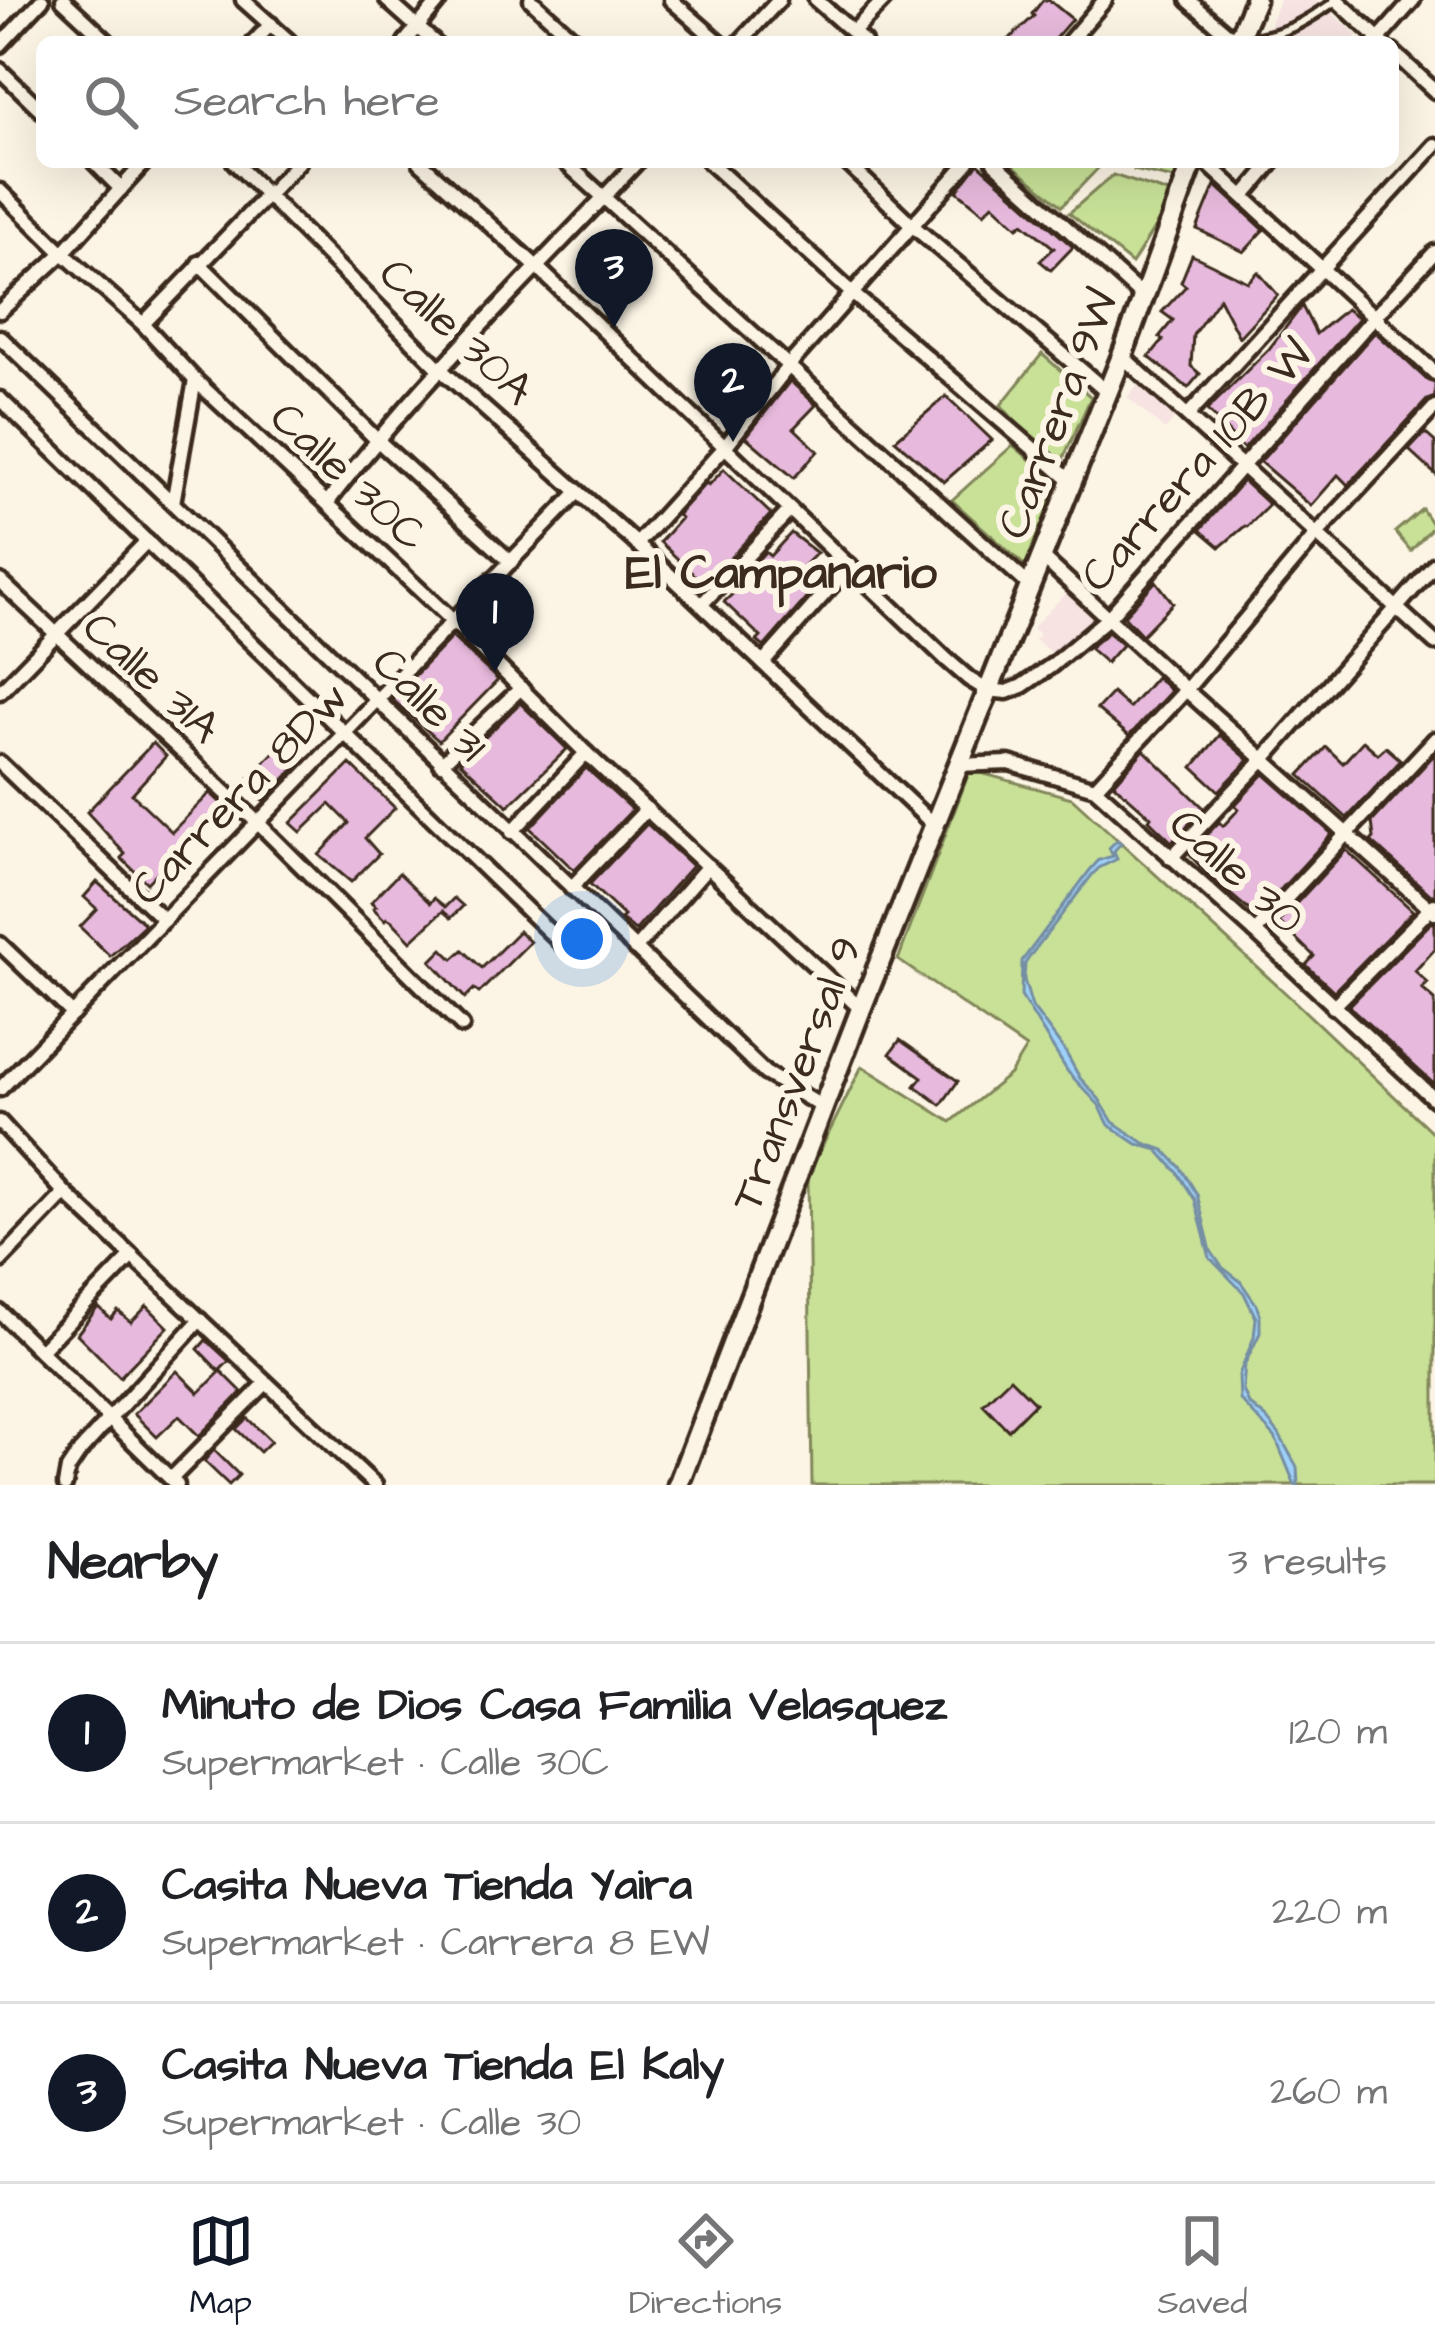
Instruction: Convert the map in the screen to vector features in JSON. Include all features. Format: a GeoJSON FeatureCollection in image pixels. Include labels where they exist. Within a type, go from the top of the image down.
{"type":"FeatureCollection","features":[{"type":"Feature","properties":{"kind":"main road"},"geometry":{"type":"LineString","coordinates":[[1240,36],[1255,0]]}},
{"type":"Feature","properties":{"kind":"main road","name":"Carrera 9W"},"geometry":{"type":"LineString","coordinates":[[987,690],[1122,356],[1191,168]]}},
{"type":"Feature","properties":{"kind":"main road","name":"Transversal 9"},"geometry":{"type":"LineString","coordinates":[[678,1485],[987,690]]}},
{"type":"Feature","properties":{"kind":"street"},"geometry":{"type":"LineString","coordinates":[[0,45],[41,0]]}},
{"type":"Feature","properties":{"kind":"street"},"geometry":{"type":"LineString","coordinates":[[63,0],[102,36]]}},
{"type":"Feature","properties":{"kind":"street"},"geometry":{"type":"LineString","coordinates":[[243,0],[284,36]]}},
{"type":"Feature","properties":{"kind":"street"},"geometry":{"type":"LineString","coordinates":[[387,0],[427,36]]}},
{"type":"Feature","properties":{"kind":"street"},"geometry":{"type":"LineString","coordinates":[[411,36],[440,0]]}},
{"type":"Feature","properties":{"kind":"street"},"geometry":{"type":"LineString","coordinates":[[531,0],[570,36]]}},
{"type":"Feature","properties":{"kind":"street"},"geometry":{"type":"LineString","coordinates":[[671,0],[712,36]]}},
{"type":"Feature","properties":{"kind":"street"},"geometry":{"type":"LineString","coordinates":[[745,36],[778,0]]}},
{"type":"Feature","properties":{"kind":"street"},"geometry":{"type":"LineString","coordinates":[[816,0],[858,36]]}},
{"type":"Feature","properties":{"kind":"street"},"geometry":{"type":"LineString","coordinates":[[860,36],[884,0]]}},
{"type":"Feature","properties":{"kind":"street"},"geometry":{"type":"LineString","coordinates":[[1074,36],[1105,0]]}},
{"type":"Feature","properties":{"kind":"street"},"geometry":{"type":"LineString","coordinates":[[1188,0],[1231,36]]}},
{"type":"Feature","properties":{"kind":"street"},"geometry":{"type":"LineString","coordinates":[[1337,0],[1374,36]]}},
{"type":"Feature","properties":{"kind":"street"},"geometry":{"type":"LineString","coordinates":[[1383,36],[1412,0]]}},
{"type":"Feature","properties":{"kind":"street"},"geometry":{"type":"LineString","coordinates":[[260,36],[271,24]]}},
{"type":"Feature","properties":{"kind":"street"},"geometry":{"type":"LineString","coordinates":[[1399,58],[1435,91]]}},
{"type":"Feature","properties":{"kind":"street"},"geometry":{"type":"LineString","coordinates":[[0,70],[36,105]]}},
{"type":"Feature","properties":{"kind":"street"},"geometry":{"type":"LineString","coordinates":[[1188,415],[1435,146]]}},
{"type":"Feature","properties":{"kind":"street"},"geometry":{"type":"LineString","coordinates":[[100,168],[121,189]]}},
{"type":"Feature","properties":{"kind":"street"},"geometry":{"type":"LineString","coordinates":[[0,310],[63,253],[140,168]]}},
{"type":"Feature","properties":{"kind":"street","name":"Calle 30A"},"geometry":{"type":"LineString","coordinates":[[240,168],[439,368],[703,604],[936,826]]}},
{"type":"Feature","properties":{"kind":"street"},"geometry":{"type":"LineString","coordinates":[[143,324],[293,168]]}},
{"type":"Feature","properties":{"kind":"street"},"geometry":{"type":"LineString","coordinates":[[427,168],[538,268],[946,659],[987,690]]}},
{"type":"Feature","properties":{"kind":"street"},"geometry":{"type":"LineString","coordinates":[[571,168],[1031,587]]}},
{"type":"Feature","properties":{"kind":"street"},"geometry":{"type":"LineString","coordinates":[[327,502],[439,368],[631,168]]}},
{"type":"Feature","properties":{"kind":"street"},"geometry":{"type":"LineString","coordinates":[[716,168],[853,294],[1071,481]]}},
{"type":"Feature","properties":{"kind":"street"},"geometry":{"type":"LineString","coordinates":[[852,168],[1107,392]]}},
{"type":"Feature","properties":{"kind":"street"},"geometry":{"type":"LineString","coordinates":[[637,544],[963,168]]}},
{"type":"Feature","properties":{"kind":"street"},"geometry":{"type":"LineString","coordinates":[[1001,168],[1144,298]]}},
{"type":"Feature","properties":{"kind":"street"},"geometry":{"type":"LineString","coordinates":[[1212,168],[1435,373]]}},
{"type":"Feature","properties":{"kind":"street"},"geometry":{"type":"LineString","coordinates":[[1245,195],[1268,168]]}},
{"type":"Feature","properties":{"kind":"street","name":"Calle 30C"},"geometry":{"type":"LineString","coordinates":[[0,191],[586,753],[861,1009]]}},
{"type":"Feature","properties":{"kind":"street","name":"Carrera 10B W"},"geometry":{"type":"LineString","coordinates":[[987,690],[1006,692],[1022,686],[1108,618],[1435,252]]}},
{"type":"Feature","properties":{"kind":"street"},"geometry":{"type":"LineString","coordinates":[[199,263],[376,439],[511,562]]}},
{"type":"Feature","properties":{"kind":"street","name":"Calle 31"},"geometry":{"type":"LineString","coordinates":[[0,337],[765,1073],[823,1107]]}},
{"type":"Feature","properties":{"kind":"street"},"geometry":{"type":"LineString","coordinates":[[1122,356],[1435,643]]}},
{"type":"Feature","properties":{"kind":"street"},"geometry":{"type":"LineString","coordinates":[[173,503],[195,380]]}},
{"type":"Feature","properties":{"kind":"street","name":"Calle 31"},"geometry":{"type":"LineString","coordinates":[[0,399],[564,946]]}},
{"type":"Feature","properties":{"kind":"street"},"geometry":{"type":"LineString","coordinates":[[1095,788],[1435,407]]}},
{"type":"Feature","properties":{"kind":"street","name":"Carrera 8Dw"},"geometry":{"type":"LineString","coordinates":[[0,1089],[578,492]]}},
{"type":"Feature","properties":{"kind":"street"},"geometry":{"type":"LineString","coordinates":[[703,604],[790,510]]}},
{"type":"Feature","properties":{"kind":"street"},"geometry":{"type":"LineString","coordinates":[[0,692],[147,541]]}},
{"type":"Feature","properties":{"kind":"street"},"geometry":{"type":"LineString","coordinates":[[1041,556],[1433,909],[1333,1006]]}},
{"type":"Feature","properties":{"kind":"street"},"geometry":{"type":"LineString","coordinates":[[1171,858],[1435,564]]}},
{"type":"Feature","properties":{"kind":"street"},"geometry":{"type":"LineString","coordinates":[[763,663],[850,565]]}},
{"type":"Feature","properties":{"kind":"street","name":"Calle 31A"},"geometry":{"type":"LineString","coordinates":[[0,581],[258,823],[461,1026]]}},
{"type":"Feature","properties":{"kind":"street"},"geometry":{"type":"LineString","coordinates":[[441,764],[521,688]]}},
{"type":"Feature","properties":{"kind":"street"},"geometry":{"type":"LineString","coordinates":[[1255,932],[1435,740]]}},
{"type":"Feature","properties":{"kind":"street"},"geometry":{"type":"LineString","coordinates":[[512,832],[586,753]]}},
{"type":"Feature","properties":{"kind":"street"},"geometry":{"type":"LineString","coordinates":[[0,763],[164,920]]}},
{"type":"Feature","properties":{"kind":"street","name":"Calle 30"},"geometry":{"type":"LineString","coordinates":[[958,765],[1009,763],[1095,788],[1435,1100]]}},
{"type":"Feature","properties":{"kind":"street"},"geometry":{"type":"LineString","coordinates":[[571,888],[646,809]]}},
{"type":"Feature","properties":{"kind":"street"},"geometry":{"type":"LineString","coordinates":[[635,950],[708,866]]}},
{"type":"Feature","properties":{"kind":"street"},"geometry":{"type":"LineString","coordinates":[[0,944],[73,1014]]}},
{"type":"Feature","properties":{"kind":"street"},"geometry":{"type":"LineString","coordinates":[[1423,1088],[1435,1073]]}},
{"type":"Feature","properties":{"kind":"street"},"geometry":{"type":"LineString","coordinates":[[0,1122],[65,1193],[374,1485]]}},
{"type":"Feature","properties":{"kind":"street"},"geometry":{"type":"LineString","coordinates":[[0,1261],[65,1193]]}},
{"type":"Feature","properties":{"kind":"street"},"geometry":{"type":"LineString","coordinates":[[40,1352],[132,1256]]}},
{"type":"Feature","properties":{"kind":"street"},"geometry":{"type":"LineString","coordinates":[[0,1312],[174,1482],[266,1383]]}},
{"type":"Feature","properties":{"kind":"street"},"geometry":{"type":"LineString","coordinates":[[65,1485],[73,1460],[200,1320]]}},
{"type":"Feature","properties":{"kind":"lane"},"geometry":{"type":"LineString","coordinates":[[1270,36],[1303,24],[1337,0]]}},
{"type":"Feature","properties":{"kind":"shaded area"},"geometry":{"type":"Polygon","coordinates":[[[1279,0],[1317,0],[1357,35],[1356,36],[1265,36],[1279,0]]]}},
{"type":"Feature","properties":{"kind":"shaded area"},"geometry":{"type":"Polygon","coordinates":[[[1138,385],[1175,418],[1165,430],[1127,397],[1138,385]]]}},
{"type":"Feature","properties":{"kind":"shaded area"},"geometry":{"type":"Polygon","coordinates":[[[1068,591],[1096,618],[1057,657],[1035,640],[1039,634],[1032,628],[1068,591]]]}},
{"type":"Feature","properties":{"kind":"green space"},"geometry":{"type":"Polygon","coordinates":[[[1016,168],[1098,168],[1062,206],[1016,168]]]}},
{"type":"Feature","properties":{"kind":"green space"},"geometry":{"type":"Polygon","coordinates":[[[1134,168],[1179,168],[1174,179],[1134,168]]]}},
{"type":"Feature","properties":{"kind":"green space"},"geometry":{"type":"Polygon","coordinates":[[[1113,175],[1181,197],[1169,204],[1132,264],[1069,213],[1113,175]]]}},
{"type":"Feature","properties":{"kind":"green space"},"geometry":{"type":"Polygon","coordinates":[[[1042,354],[1091,397],[1058,470],[1001,405],[1042,354]]]}},
{"type":"Feature","properties":{"kind":"green space"},"geometry":{"type":"Polygon","coordinates":[[[1013,445],[1057,483],[1067,486],[1033,573],[952,500],[1013,445]]]}},
{"type":"Feature","properties":{"kind":"green space"},"geometry":{"type":"Polygon","coordinates":[[[1422,509],[1433,526],[1411,551],[1395,532],[1422,509]]]}},
{"type":"Feature","properties":{"kind":"green space"},"geometry":{"type":"Polygon","coordinates":[[[970,770],[1072,798],[1435,1135],[1435,1485],[812,1485],[808,1175],[862,1066],[951,1122],[1010,1074],[1026,1048],[898,960],[970,770]]]}},
{"type":"Feature","properties":{"kind":"water"},"geometry":{"type":"Polygon","coordinates":[[[1117,840],[1121,843],[1114,851],[1117,859],[1092,875],[1030,956],[1024,980],[1032,1007],[1113,1122],[1164,1150],[1197,1194],[1211,1251],[1240,1281],[1260,1316],[1260,1333],[1245,1364],[1243,1390],[1249,1404],[1279,1434],[1297,1467],[1298,1485],[1275,1437],[1240,1400],[1239,1375],[1256,1318],[1244,1293],[1210,1258],[1195,1200],[1158,1150],[1137,1144],[1109,1125],[1099,1105],[1068,1072],[1021,996],[1022,961],[1090,870],[1099,860],[1113,856],[1109,848],[1117,840]]]}},
{"type":"Feature","properties":{"kind":"building"},"geometry":{"type":"Polygon","coordinates":[[[1043,0],[1049,0],[1072,19],[1057,36],[1012,36],[1043,0]]]}},
{"type":"Feature","properties":{"kind":"building"},"geometry":{"type":"Polygon","coordinates":[[[974,168],[984,168],[1073,247],[1051,270],[1040,261],[1054,248],[1023,223],[1018,227],[993,204],[984,213],[957,191],[974,168]]]}},
{"type":"Feature","properties":{"kind":"building"},"geometry":{"type":"Polygon","coordinates":[[[1215,185],[1264,230],[1244,252],[1197,229],[1215,185]]]}},
{"type":"Feature","properties":{"kind":"building"},"geometry":{"type":"Polygon","coordinates":[[[1192,255],[1248,282],[1258,272],[1278,295],[1239,337],[1219,298],[1193,335],[1191,366],[1200,374],[1188,388],[1149,357],[1173,320],[1162,312],[1186,286],[1181,282],[1192,255]]]}},
{"type":"Feature","properties":{"kind":"building"},"geometry":{"type":"Polygon","coordinates":[[[1302,306],[1316,334],[1346,309],[1359,318],[1244,449],[1207,410],[1269,349],[1302,306]]]}},
{"type":"Feature","properties":{"kind":"building"},"geometry":{"type":"Polygon","coordinates":[[[1375,332],[1435,383],[1435,397],[1348,485],[1338,475],[1311,506],[1260,462],[1375,332]]]}},
{"type":"Feature","properties":{"kind":"building"},"geometry":{"type":"Polygon","coordinates":[[[790,381],[816,405],[794,428],[818,451],[794,478],[746,437],[790,381]]]}},
{"type":"Feature","properties":{"kind":"building"},"geometry":{"type":"Polygon","coordinates":[[[946,396],[992,440],[944,482],[895,440],[946,396]]]}},
{"type":"Feature","properties":{"kind":"building"},"geometry":{"type":"Polygon","coordinates":[[[1425,433],[1435,442],[1435,474],[1409,450],[1425,433]]]}},
{"type":"Feature","properties":{"kind":"building"},"geometry":{"type":"Polygon","coordinates":[[[724,469],[771,514],[705,585],[660,542],[681,518],[677,515],[724,469]]]}},
{"type":"Feature","properties":{"kind":"building"},"geometry":{"type":"Polygon","coordinates":[[[1243,481],[1269,505],[1220,547],[1200,530],[1243,481]]]}},
{"type":"Feature","properties":{"kind":"building"},"geometry":{"type":"Polygon","coordinates":[[[791,533],[817,553],[793,577],[810,594],[764,647],[757,641],[761,637],[724,602],[765,552],[770,556],[791,533]]]}},
{"type":"Feature","properties":{"kind":"building"},"geometry":{"type":"Polygon","coordinates":[[[1156,581],[1173,603],[1142,635],[1124,616],[1156,581]]]}},
{"type":"Feature","properties":{"kind":"building"},"geometry":{"type":"Polygon","coordinates":[[[1108,632],[1122,645],[1106,663],[1089,648],[1108,632]]]}},
{"type":"Feature","properties":{"kind":"building"},"geometry":{"type":"Polygon","coordinates":[[[452,637],[498,680],[439,741],[392,699],[452,637]]]}},
{"type":"Feature","properties":{"kind":"building"},"geometry":{"type":"Polygon","coordinates":[[[1156,677],[1171,691],[1129,736],[1097,709],[1112,693],[1129,708],[1156,677]]]}},
{"type":"Feature","properties":{"kind":"building"},"geometry":{"type":"Polygon","coordinates":[[[520,703],[567,749],[508,806],[460,762],[520,703]]]}},
{"type":"Feature","properties":{"kind":"building"},"geometry":{"type":"Polygon","coordinates":[[[1220,735],[1249,760],[1219,791],[1193,767],[1220,735]]]}},
{"type":"Feature","properties":{"kind":"building"},"geometry":{"type":"Polygon","coordinates":[[[1363,741],[1378,754],[1386,747],[1401,760],[1347,818],[1300,775],[1326,747],[1343,763],[1363,741]]]}},
{"type":"Feature","properties":{"kind":"building"},"geometry":{"type":"Polygon","coordinates":[[[153,743],[166,756],[132,794],[172,832],[210,793],[223,805],[147,883],[121,858],[125,854],[87,812],[153,743]]]}},
{"type":"Feature","properties":{"kind":"building"},"geometry":{"type":"Polygon","coordinates":[[[276,750],[295,768],[263,801],[244,783],[276,750]]]}},
{"type":"Feature","properties":{"kind":"building"},"geometry":{"type":"Polygon","coordinates":[[[1144,750],[1204,808],[1172,842],[1114,784],[1144,750]]]}},
{"type":"Feature","properties":{"kind":"building"},"geometry":{"type":"Polygon","coordinates":[[[1435,754],[1435,895],[1431,895],[1371,841],[1372,822],[1435,754]]]}},
{"type":"Feature","properties":{"kind":"building"},"geometry":{"type":"Polygon","coordinates":[[[350,764],[395,808],[365,838],[379,854],[351,882],[319,855],[349,823],[330,804],[301,832],[291,823],[350,764]]]}},
{"type":"Feature","properties":{"kind":"building"},"geometry":{"type":"Polygon","coordinates":[[[586,768],[632,810],[574,870],[530,828],[586,768]]]}},
{"type":"Feature","properties":{"kind":"building"},"geometry":{"type":"Polygon","coordinates":[[[1264,774],[1332,834],[1256,916],[1189,854],[1219,822],[1223,826],[1239,809],[1235,805],[1264,774]]]}},
{"type":"Feature","properties":{"kind":"building"},"geometry":{"type":"Polygon","coordinates":[[[647,824],[692,866],[635,931],[590,884],[647,824]]]}},
{"type":"Feature","properties":{"kind":"building"},"geometry":{"type":"Polygon","coordinates":[[[1346,850],[1413,911],[1334,991],[1306,965],[1314,956],[1279,922],[1346,850]]]}},
{"type":"Feature","properties":{"kind":"building"},"geometry":{"type":"Polygon","coordinates":[[[399,873],[430,903],[434,898],[445,907],[454,898],[463,906],[451,918],[443,911],[411,941],[371,902],[399,873]]]}},
{"type":"Feature","properties":{"kind":"building"},"geometry":{"type":"Polygon","coordinates":[[[97,882],[145,924],[110,956],[80,927],[97,909],[84,897],[97,882]]]}},
{"type":"Feature","properties":{"kind":"building"},"geometry":{"type":"Polygon","coordinates":[[[1435,923],[1435,949],[1415,971],[1428,983],[1422,989],[1435,1000],[1435,1085],[1349,1006],[1435,923]]]}},
{"type":"Feature","properties":{"kind":"building"},"geometry":{"type":"Polygon","coordinates":[[[519,931],[530,942],[479,993],[474,989],[465,998],[431,961],[443,949],[453,959],[463,950],[482,968],[519,931]]]}},
{"type":"Feature","properties":{"kind":"building"},"geometry":{"type":"Polygon","coordinates":[[[900,1040],[958,1081],[941,1105],[915,1086],[922,1077],[890,1054],[900,1040]]]}},
{"type":"Feature","properties":{"kind":"building"},"geometry":{"type":"Polygon","coordinates":[[[147,1306],[168,1327],[120,1377],[77,1334],[98,1307],[111,1319],[118,1311],[131,1322],[147,1306]]]}},
{"type":"Feature","properties":{"kind":"building"},"geometry":{"type":"Polygon","coordinates":[[[206,1340],[229,1361],[219,1371],[198,1349],[206,1340]]]}},
{"type":"Feature","properties":{"kind":"building"},"geometry":{"type":"Polygon","coordinates":[[[177,1371],[199,1393],[221,1371],[242,1392],[199,1436],[179,1416],[157,1437],[134,1414],[177,1371]]]}},
{"type":"Feature","properties":{"kind":"building"},"geometry":{"type":"Polygon","coordinates":[[[1010,1378],[1035,1403],[1008,1430],[983,1404],[1010,1378]]]}},
{"type":"Feature","properties":{"kind":"building"},"geometry":{"type":"Polygon","coordinates":[[[247,1418],[271,1441],[260,1452],[236,1429],[247,1418]]]}},
{"type":"Feature","properties":{"kind":"building"},"geometry":{"type":"Polygon","coordinates":[[[214,1450],[239,1475],[229,1485],[204,1461],[214,1450]]]}},
{"type":"Feature","properties":{"kind":"place","name":"Casita Nueva Tienda El Kaly"},"geometry":{"type":"Point","coordinates":[614,328]}},
{"type":"Feature","properties":{"kind":"place","name":"Casita Nueva Tienda Yaira"},"geometry":{"type":"Point","coordinates":[733,442]}},
{"type":"Feature","properties":{"kind":"place","name":"Minuto de Dios Casa Familia Velasquez"},"geometry":{"type":"Point","coordinates":[495,672]}},
{"type":"Feature","properties":{"kind":"district","name":"El Campanario"},"geometry":{"type":"Point","coordinates":[781,571]}}]}
